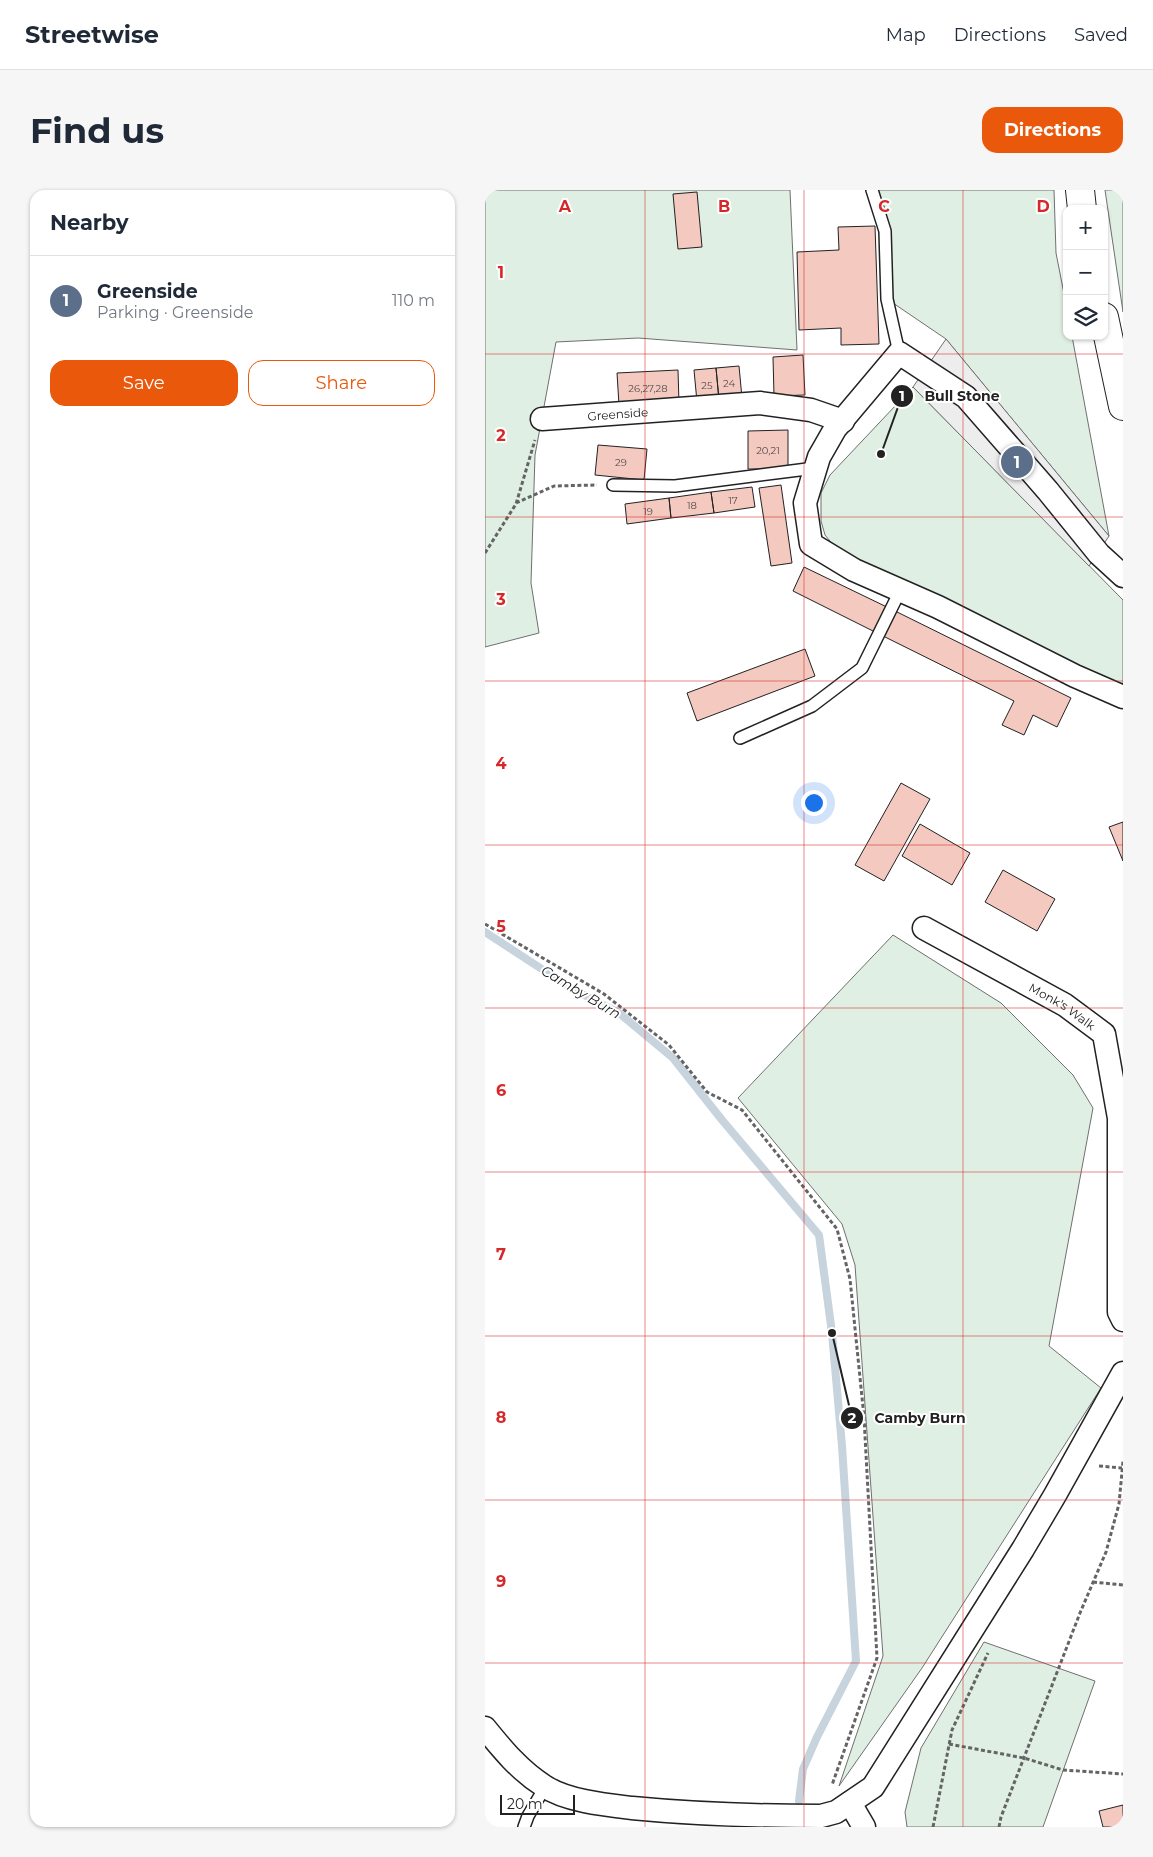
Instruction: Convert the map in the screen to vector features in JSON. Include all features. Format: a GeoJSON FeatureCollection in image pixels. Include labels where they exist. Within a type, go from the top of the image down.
{"type":"FeatureCollection","features":[{"type":"Feature","properties":{"kind":"main road"},"geometry":{"type":"LineString","coordinates":[[1080,190],[1082,205]]}},
{"type":"Feature","properties":{"kind":"main road"},"geometry":{"type":"LineString","coordinates":[[1108,336],[1123,406]]}},
{"type":"Feature","properties":{"kind":"street"},"geometry":{"type":"LineString","coordinates":[[1123,576],[1099,554],[966,397],[899,353],[835,429],[815,468],[805,503],[811,544],[854,570],[938,607],[1075,676],[1123,697]]}},
{"type":"Feature","properties":{"kind":"street","name":"Greenside"},"geometry":{"type":"LineString","coordinates":[[541,419],[760,403],[811,410],[843,421]]}},
{"type":"Feature","properties":{"kind":"street","name":"Monk's Walk"},"geometry":{"type":"LineString","coordinates":[[924,928],[1065,1005],[1104,1034],[1119,1118],[1119,1312],[1123,1320]]}},
{"type":"Feature","properties":{"kind":"street"},"geometry":{"type":"LineString","coordinates":[[485,1728],[522,1770],[545,1787],[572,1798],[628,1807],[708,1813],[821,1816],[836,1812],[873,1787],[1023,1549],[1055,1496],[1123,1373]]}},
{"type":"Feature","properties":{"kind":"street"},"geometry":{"type":"LineString","coordinates":[[850,1803],[864,1827]]}},
{"type":"Feature","properties":{"kind":"lane"},"geometry":{"type":"LineString","coordinates":[[871,190],[885,231],[887,299],[899,353]]}},
{"type":"Feature","properties":{"kind":"lane"},"geometry":{"type":"LineString","coordinates":[[613,485],[675,486],[815,468]]}},
{"type":"Feature","properties":{"kind":"lane"},"geometry":{"type":"LineString","coordinates":[[740,738],[812,706],[862,668],[900,591]]}},
{"type":"Feature","properties":{"kind":"lane"},"geometry":{"type":"LineString","coordinates":[[524,1827],[528,1816],[545,1787]]}},
{"type":"Feature","properties":{"kind":"path"},"geometry":{"type":"LineString","coordinates":[[485,553],[516,504],[541,419]]}},
{"type":"Feature","properties":{"kind":"path"},"geometry":{"type":"LineString","coordinates":[[516,504],[554,486],[613,485]]}},
{"type":"Feature","properties":{"kind":"path"},"geometry":{"type":"LineString","coordinates":[[485,924],[603,994],[669,1044],[707,1092],[742,1110],[837,1229],[850,1279],[864,1417],[877,1658],[821,1816]]}},
{"type":"Feature","properties":{"kind":"path"},"geometry":{"type":"LineString","coordinates":[[999,1827],[1001,1817],[1106,1552],[1119,1504],[1123,1461]]}},
{"type":"Feature","properties":{"kind":"path"},"geometry":{"type":"LineString","coordinates":[[1096,1466],[1122,1468]]}},
{"type":"Feature","properties":{"kind":"path"},"geometry":{"type":"LineString","coordinates":[[1093,1582],[1123,1585]]}},
{"type":"Feature","properties":{"kind":"path"},"geometry":{"type":"LineString","coordinates":[[933,1827],[952,1730],[988,1652]]}},
{"type":"Feature","properties":{"kind":"path"},"geometry":{"type":"LineString","coordinates":[[949,1744],[1024,1758],[1063,1770],[1123,1774]]}},
{"type":"Feature","properties":{"kind":"green space"},"geometry":{"type":"Polygon","coordinates":[[[485,190],[790,190],[797,350],[638,338],[556,342],[535,455],[531,583],[539,633],[485,647],[485,190]]]}},
{"type":"Feature","properties":{"kind":"green space"},"geometry":{"type":"Polygon","coordinates":[[[872,190],[1054,190],[1056,253],[1063,289],[1063,340],[1073,340],[1109,536],[946,339],[887,299],[885,231],[872,190]]]}},
{"type":"Feature","properties":{"kind":"green space"},"geometry":{"type":"Polygon","coordinates":[[[1105,190],[1123,190],[1123,312],[1108,205],[1105,190]]]}},
{"type":"Feature","properties":{"kind":"green space"},"geometry":{"type":"Polygon","coordinates":[[[913,387],[1123,600],[1123,687],[839,552],[825,535],[821,521],[821,493],[830,475],[913,387]]]}},
{"type":"Feature","properties":{"kind":"green space"},"geometry":{"type":"Polygon","coordinates":[[[893,935],[1001,1003],[1073,1075],[1093,1108],[1049,1346],[1101,1388],[922,1668],[839,1786],[883,1656],[855,1265],[842,1224],[738,1098],[893,935]]]}},
{"type":"Feature","properties":{"kind":"green space"},"geometry":{"type":"Polygon","coordinates":[[[984,1642],[1095,1681],[1043,1827],[907,1827],[905,1812],[921,1748],[984,1642]]]}},
{"type":"Feature","properties":{"kind":"shaded area"},"geometry":{"type":"Polygon","coordinates":[[[946,339],[1109,536],[1089,566],[913,387],[946,339]]]}},
{"type":"Feature","properties":{"kind":"building"},"geometry":{"type":"Polygon","coordinates":[[[697,192],[702,247],[678,249],[673,194],[697,192]]]}},
{"type":"Feature","properties":{"kind":"building"},"geometry":{"type":"Polygon","coordinates":[[[875,226],[879,344],[841,345],[841,328],[799,330],[797,252],[839,250],[838,227],[875,226]]]}},
{"type":"Feature","properties":{"kind":"building"},"geometry":{"type":"Polygon","coordinates":[[[803,355],[805,395],[774,396],[773,357],[803,355]]]}},
{"type":"Feature","properties":{"kind":"building"},"geometry":{"type":"Polygon","coordinates":[[[739,366],[742,398],[719,400],[716,368],[739,366]]]}},
{"type":"Feature","properties":{"kind":"building"},"geometry":{"type":"Polygon","coordinates":[[[716,368],[719,400],[697,402],[694,370],[716,368]]]}},
{"type":"Feature","properties":{"kind":"building"},"geometry":{"type":"Polygon","coordinates":[[[678,370],[679,403],[619,405],[617,373],[678,370]]]}},
{"type":"Feature","properties":{"kind":"building"},"geometry":{"type":"Polygon","coordinates":[[[788,430],[788,469],[748,469],[748,431],[788,430]]]}},
{"type":"Feature","properties":{"kind":"building"},"geometry":{"type":"Polygon","coordinates":[[[598,445],[647,449],[644,480],[595,475],[598,445]]]}},
{"type":"Feature","properties":{"kind":"building"},"geometry":{"type":"Polygon","coordinates":[[[781,485],[792,563],[771,566],[759,488],[781,485]]]}},
{"type":"Feature","properties":{"kind":"building"},"geometry":{"type":"Polygon","coordinates":[[[752,487],[755,507],[714,513],[711,492],[752,487]]]}},
{"type":"Feature","properties":{"kind":"building"},"geometry":{"type":"Polygon","coordinates":[[[711,492],[714,513],[671,518],[669,498],[711,492]]]}},
{"type":"Feature","properties":{"kind":"building"},"geometry":{"type":"Polygon","coordinates":[[[669,498],[671,518],[627,524],[625,504],[669,498]]]}},
{"type":"Feature","properties":{"kind":"building"},"geometry":{"type":"Polygon","coordinates":[[[804,567],[891,609],[879,634],[793,591],[804,567]]]}},
{"type":"Feature","properties":{"kind":"building"},"geometry":{"type":"Polygon","coordinates":[[[891,609],[1071,698],[1057,727],[1033,715],[1024,735],[1002,725],[1014,701],[879,634],[891,609]]]}},
{"type":"Feature","properties":{"kind":"building"},"geometry":{"type":"Polygon","coordinates":[[[805,649],[815,676],[697,721],[687,693],[805,649]]]}},
{"type":"Feature","properties":{"kind":"building"},"geometry":{"type":"Polygon","coordinates":[[[901,783],[930,799],[884,881],[855,865],[901,783]]]}},
{"type":"Feature","properties":{"kind":"building"},"geometry":{"type":"Polygon","coordinates":[[[1123,822],[1123,861],[1109,827],[1123,822]]]}},
{"type":"Feature","properties":{"kind":"building"},"geometry":{"type":"Polygon","coordinates":[[[920,824],[970,853],[952,885],[902,856],[920,824]]]}},
{"type":"Feature","properties":{"kind":"building"},"geometry":{"type":"Polygon","coordinates":[[[1003,870],[1055,899],[1037,931],[985,902],[1003,870]]]}},
{"type":"Feature","properties":{"kind":"building"},"geometry":{"type":"Polygon","coordinates":[[[1123,1805],[1123,1827],[1103,1827],[1099,1811],[1123,1805]]]}},
{"type":"Feature","properties":{"kind":"waterway","name":"Camby Burn"},"geometry":{"type":"LineString","coordinates":[[485,932],[571,988],[619,1013],[673,1058],[722,1120],[819,1235],[832,1333],[842,1446],[856,1661],[817,1737],[803,1769],[799,1801]]}},
{"type":"Feature","properties":{"kind":"place","name":"Bull Stone"},"geometry":{"type":"Point","coordinates":[881,454]}},
{"type":"Feature","properties":{"kind":"place","name":"Greenside"},"geometry":{"type":"Point","coordinates":[1017,462]}},
{"type":"Feature","properties":{"kind":"place","name":"Camby Burn"},"geometry":{"type":"Point","coordinates":[832,1333]}}]}
